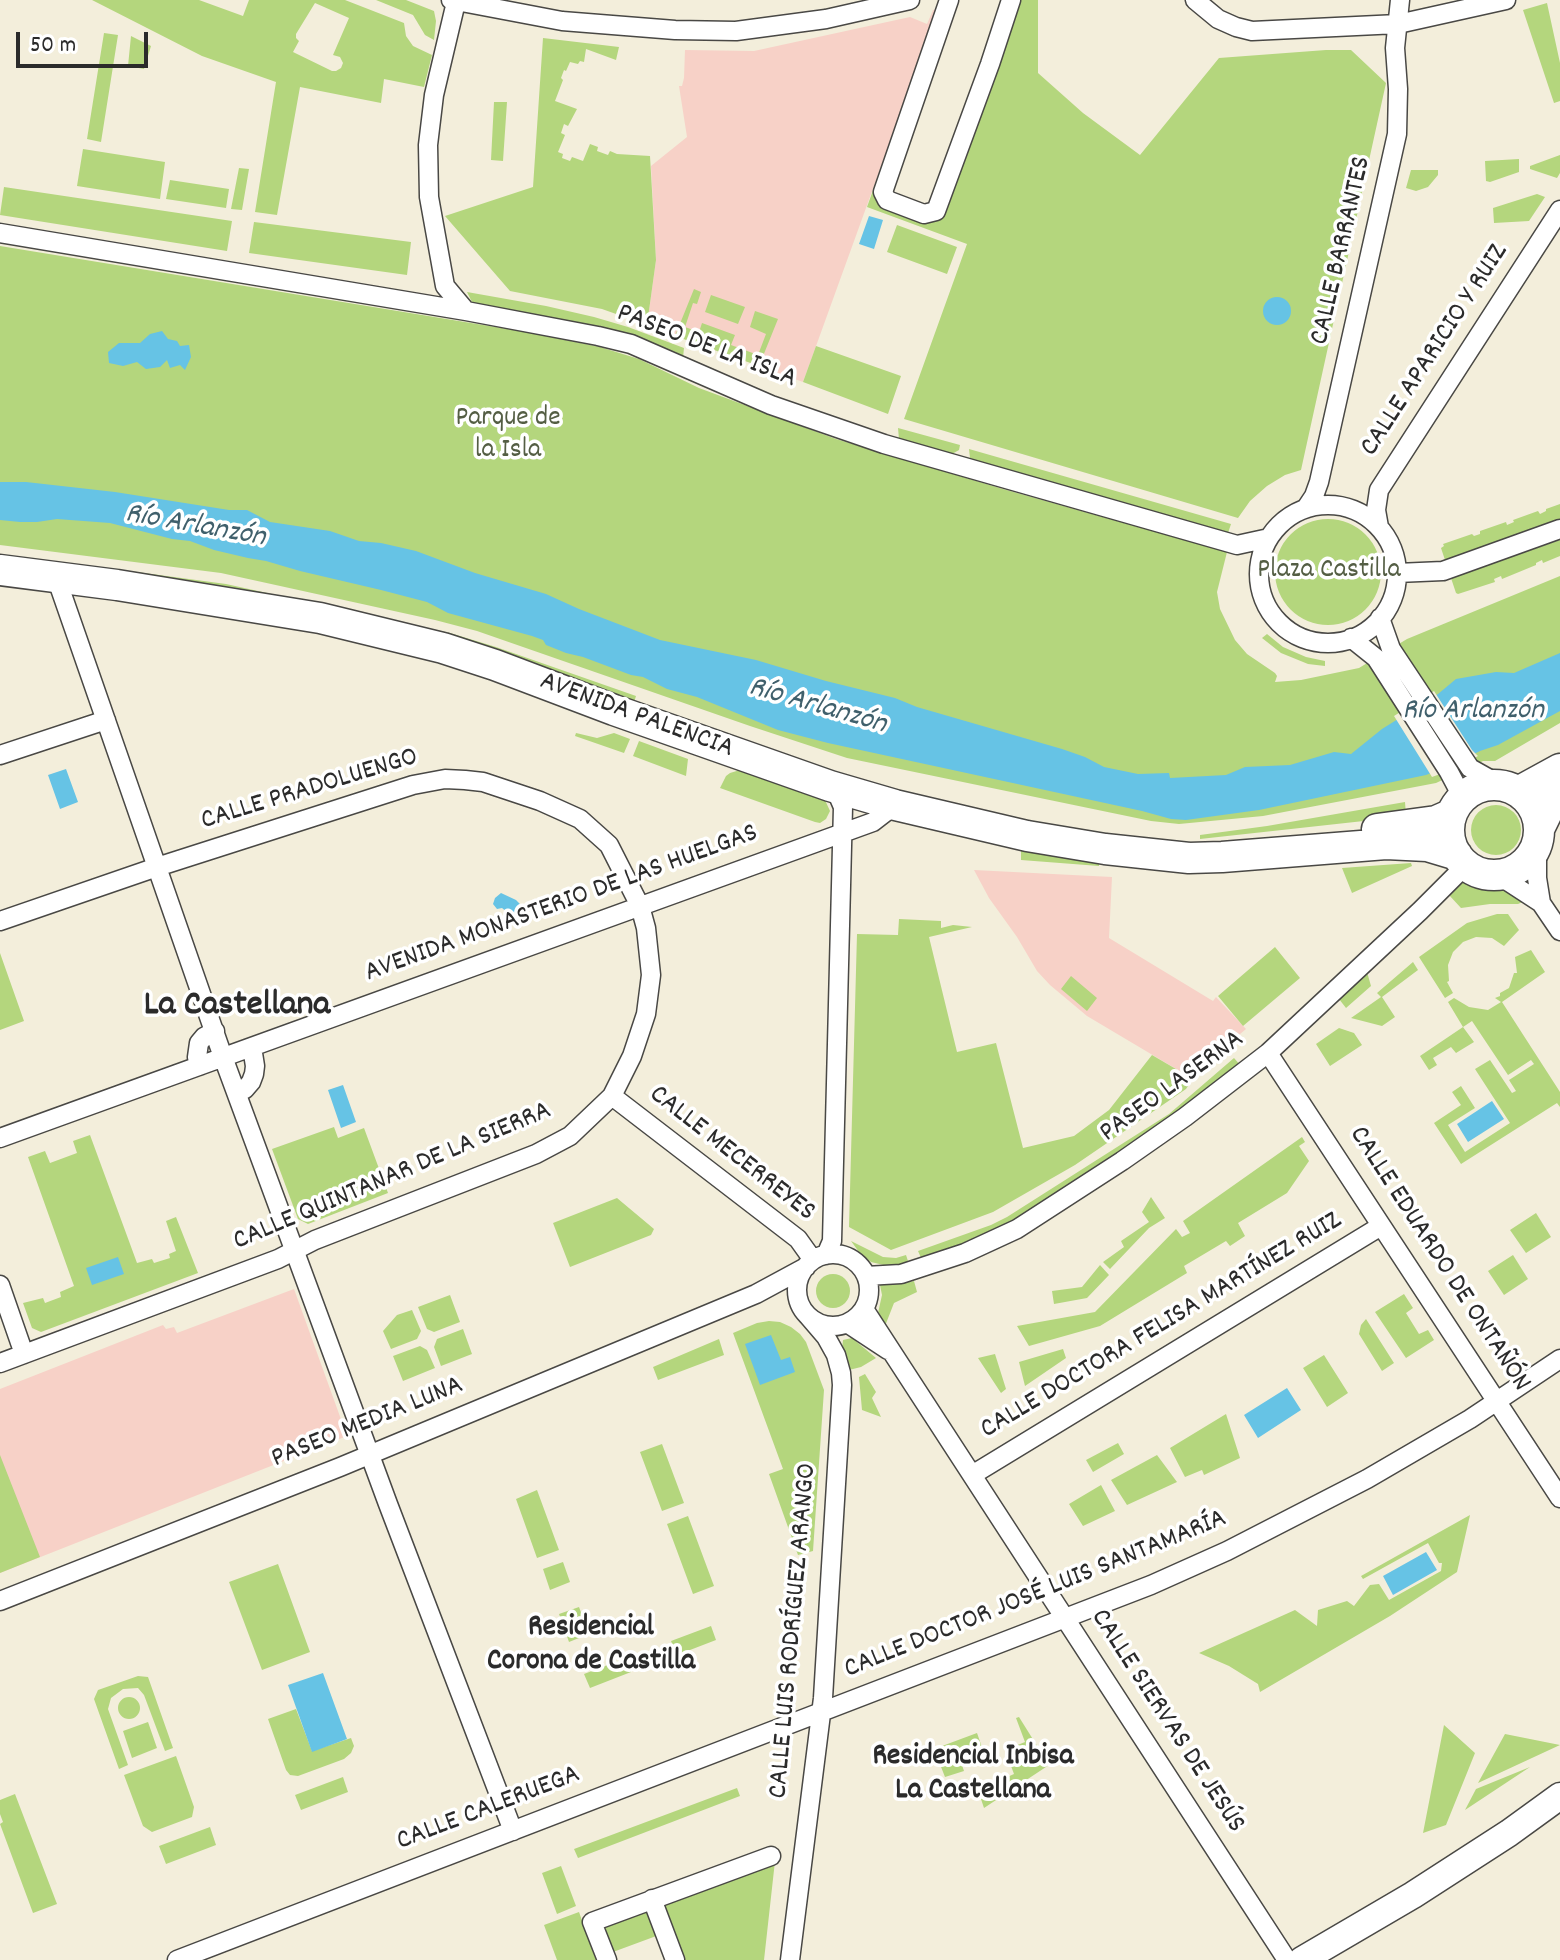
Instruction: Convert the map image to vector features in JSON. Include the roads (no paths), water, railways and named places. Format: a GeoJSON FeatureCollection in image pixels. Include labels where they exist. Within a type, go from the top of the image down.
{"type":"FeatureCollection","features":[{"type":"Feature","properties":{"kind":"highway","name":"AVENIDA PALENCIA"},"geometry":{"type":"LineString","coordinates":[[0,570],[320,618],[443,648],[830,786],[881,809],[1027,836],[1189,858],[1400,844],[1427,846],[1461,860]]}},
{"type":"Feature","properties":{"kind":"highway"},"geometry":{"type":"LineString","coordinates":[[1511,789],[1560,769]]}},
{"type":"Feature","properties":{"kind":"highway"},"geometry":{"type":"LineString","coordinates":[[1538,837],[1533,808],[1511,789],[1491,785],[1454,798],[1449,828],[1451,842],[1461,860],[1481,873],[1498,875],[1515,870],[1528,859],[1538,837],[1552,802],[1560,794]]}},
{"type":"Feature","properties":{"kind":"highway","name":"AVENIDA PALENCIA"},"geometry":{"type":"LineString","coordinates":[[1270,853],[1315,838],[1436,821],[1454,798]]}},
{"type":"Feature","properties":{"kind":"main road"},"geometry":{"type":"LineString","coordinates":[[1302,1960],[1413,1895],[1560,1796]]}},
{"type":"Feature","properties":{"kind":"main road"},"geometry":{"type":"LineString","coordinates":[[1333,1960],[1456,1884],[1560,1813]]}},
{"type":"Feature","properties":{"kind":"street"},"geometry":{"type":"LineString","coordinates":[[466,311],[445,286],[429,197],[428,145],[434,95],[454,1],[562,21],[663,30],[736,31],[826,19],[910,0]]}},
{"type":"Feature","properties":{"kind":"street"},"geometry":{"type":"LineString","coordinates":[[949,0],[883,192],[887,200],[924,214],[936,211],[1011,0]]}},
{"type":"Feature","properties":{"kind":"street"},"geometry":{"type":"LineString","coordinates":[[1195,0],[1218,19],[1252,31],[1398,24],[1506,0]]}},
{"type":"Feature","properties":{"kind":"street","name":"CALLE BARRANTES"},"geometry":{"type":"LineString","coordinates":[[1306,508],[1319,482],[1397,134],[1395,48],[1400,0]]}},
{"type":"Feature","properties":{"kind":"street","name":"CALLE APARICIO Y RUIZ"},"geometry":{"type":"LineString","coordinates":[[1379,527],[1376,510],[1379,490],[1560,210]]}},
{"type":"Feature","properties":{"kind":"street","name":"PASEO DE LA ISLA"},"geometry":{"type":"LineString","coordinates":[[0,233],[466,311],[631,344],[771,405],[838,429],[1237,545],[1259,566]]}},
{"type":"Feature","properties":{"kind":"street"},"geometry":{"type":"LineString","coordinates":[[434,306],[445,286]]}},
{"type":"Feature","properties":{"kind":"street"},"geometry":{"type":"LineString","coordinates":[[1341,506],[1358,512],[1379,527],[1392,549],[1397,573],[1394,594],[1380,618],[1351,638],[1333,642],[1314,641],[1281,625],[1261,593],[1259,566],[1269,538],[1285,520],[1306,508],[1341,506]]}},
{"type":"Feature","properties":{"kind":"street"},"geometry":{"type":"LineString","coordinates":[[1397,573],[1443,571],[1560,529]]}},
{"type":"Feature","properties":{"kind":"street","name":"PASEO DE LA ISLA"},"geometry":{"type":"LineString","coordinates":[[1237,545],[1269,538]]}},
{"type":"Feature","properties":{"kind":"street"},"geometry":{"type":"LineString","coordinates":[[56,577],[223,1057],[513,1831]]}},
{"type":"Feature","properties":{"kind":"street"},"geometry":{"type":"LineString","coordinates":[[1380,618],[1383,653],[1454,798]]}},
{"type":"Feature","properties":{"kind":"street"},"geometry":{"type":"LineString","coordinates":[[1351,638],[1383,653],[1470,768],[1511,789]]}},
{"type":"Feature","properties":{"kind":"street"},"geometry":{"type":"LineString","coordinates":[[0,755],[106,720]]}},
{"type":"Feature","properties":{"kind":"street","name":"CALLE PRADOLUENGO"},"geometry":{"type":"LineString","coordinates":[[0,921],[413,785],[445,779],[483,782],[540,801],[580,819],[609,845],[640,906]]}},
{"type":"Feature","properties":{"kind":"street"},"geometry":{"type":"LineString","coordinates":[[815,1261],[838,1255],[848,1257],[866,1276],[869,1295],[864,1309],[847,1323],[827,1326],[808,1316],[798,1299],[797,1288],[800,1276],[815,1261],[831,1245],[832,1232],[843,807],[830,786]]}},
{"type":"Feature","properties":{"kind":"street","name":"AVENIDA MONASTERIO DE LAS HUELGAS"},"geometry":{"type":"LineString","coordinates":[[0,1138],[843,833],[881,809]]}},
{"type":"Feature","properties":{"kind":"street"},"geometry":{"type":"LineString","coordinates":[[1538,837],[1537,878],[1541,903]]}},
{"type":"Feature","properties":{"kind":"street","name":"PASEO LASERNA"},"geometry":{"type":"LineString","coordinates":[[866,1276],[919,1270],[1017,1229],[1185,1117],[1268,1053],[1420,911],[1461,860]]}},
{"type":"Feature","properties":{"kind":"street"},"geometry":{"type":"LineString","coordinates":[[1498,875],[1541,903],[1560,931]]}},
{"type":"Feature","properties":{"kind":"street","name":"CALLE QUINTANAR DE LA SIERRA"},"geometry":{"type":"LineString","coordinates":[[0,1363],[278,1259],[315,1240],[536,1154],[570,1136],[612,1096],[632,1056],[646,1014],[651,975],[646,928],[640,906]]}},
{"type":"Feature","properties":{"kind":"street"},"geometry":{"type":"LineString","coordinates":[[199,1066],[199,1043],[215,1031]]}},
{"type":"Feature","properties":{"kind":"street"},"geometry":{"type":"LineString","coordinates":[[237,1093],[245,1089],[254,1074],[252,1047]]}},
{"type":"Feature","properties":{"kind":"street","name":"CALLE EDUARDO DE ONTAÑÓN"},"geometry":{"type":"LineString","coordinates":[[1268,1053],[1560,1498]]}},
{"type":"Feature","properties":{"kind":"street","name":"CALLE MECERREYES"},"geometry":{"type":"LineString","coordinates":[[612,1096],[798,1239],[815,1261]]}},
{"type":"Feature","properties":{"kind":"street","name":"CALLE DOCTORA FELISA MARTÍNEZ RUIZ"},"geometry":{"type":"LineString","coordinates":[[972,1475],[1381,1226]]}},
{"type":"Feature","properties":{"kind":"street","name":"PASEO MEDIA LUNA"},"geometry":{"type":"LineString","coordinates":[[0,1601],[370,1454],[756,1294],[815,1261]]}},
{"type":"Feature","properties":{"kind":"street"},"geometry":{"type":"LineString","coordinates":[[0,1285],[24,1354]]}},
{"type":"Feature","properties":{"kind":"street","name":"PASEO MEDIA LUNA"},"geometry":{"type":"LineString","coordinates":[[756,1294],[798,1299]]}},
{"type":"Feature","properties":{"kind":"street","name":"CALLE SIERVAS DE JESÚS"},"geometry":{"type":"LineString","coordinates":[[864,1309],[1287,1960]]}},
{"type":"Feature","properties":{"kind":"street","name":"CALLE LUIS RODRÍGUEZ ARANGO"},"geometry":{"type":"LineString","coordinates":[[790,1960],[823,1698],[842,1385],[836,1355],[808,1316]]}},
{"type":"Feature","properties":{"kind":"street","name":"CALLE SIERVAS DE JESÚS"},"geometry":{"type":"LineString","coordinates":[[847,1323],[893,1353]]}},
{"type":"Feature","properties":{"kind":"street","name":"CALLE DOCTOR JOSÉ LUIS SANTAMARÍA"},"geometry":{"type":"LineString","coordinates":[[821,1712],[1151,1585],[1288,1521],[1461,1425],[1560,1359]]}},
{"type":"Feature","properties":{"kind":"street","name":"CALLE CALERUEGA"},"geometry":{"type":"LineString","coordinates":[[177,1960],[821,1712]]}},
{"type":"Feature","properties":{"kind":"street"},"geometry":{"type":"LineString","coordinates":[[607,1960],[592,1922],[771,1856]]}},
{"type":"Feature","properties":{"kind":"street"},"geometry":{"type":"LineString","coordinates":[[652,1899],[675,1960]]}},
{"type":"Feature","properties":{"kind":"water"},"geometry":{"type":"Polygon","coordinates":[[[869,216],[883,220],[874,249],[859,244],[869,216]]]}},
{"type":"Feature","properties":{"kind":"water"},"geometry":{"type":"Polygon","coordinates":[[[1277,297],[1287,301],[1291,311],[1287,321],[1277,325],[1267,321],[1263,311],[1267,301],[1277,297]]]}},
{"type":"Feature","properties":{"kind":"water"},"geometry":{"type":"Polygon","coordinates":[[[162,331],[180,346],[189,345],[191,357],[185,370],[180,365],[170,368],[167,360],[160,367],[146,369],[137,362],[123,366],[109,363],[108,352],[119,343],[140,343],[150,334],[162,331]]]}},
{"type":"Feature","properties":{"kind":"water","name":"Río Arlanzón"},"geometry":{"type":"Polygon","coordinates":[[[0,482],[115,492],[229,510],[247,510],[270,522],[330,531],[359,541],[416,551],[546,594],[660,640],[756,660],[895,698],[1062,749],[1104,767],[1138,774],[1169,773],[1170,778],[1226,775],[1245,767],[1290,765],[1334,752],[1351,754],[1456,679],[1496,672],[1514,673],[1560,653],[1560,711],[1498,745],[1426,775],[1259,810],[1186,820],[1171,819],[778,730],[643,677],[566,653],[546,645],[543,640],[448,613],[427,602],[214,550],[190,541],[110,523],[57,519],[37,522],[0,520],[0,482]]]}},
{"type":"Feature","properties":{"kind":"water"},"geometry":{"type":"Polygon","coordinates":[[[66,769],[78,802],[60,809],[48,775],[66,769]]]}},
{"type":"Feature","properties":{"kind":"water"},"geometry":{"type":"Polygon","coordinates":[[[501,893],[523,907],[521,915],[514,918],[502,908],[497,909],[493,904],[501,893]]]}},
{"type":"Feature","properties":{"kind":"water"},"geometry":{"type":"Polygon","coordinates":[[[343,1085],[356,1122],[341,1128],[328,1090],[343,1085]]]}},
{"type":"Feature","properties":{"kind":"water"},"geometry":{"type":"Polygon","coordinates":[[[1492,1101],[1504,1119],[1468,1142],[1457,1124],[1492,1101]]]}},
{"type":"Feature","properties":{"kind":"water"},"geometry":{"type":"Polygon","coordinates":[[[118,1257],[124,1274],[92,1285],[86,1268],[118,1257]]]}},
{"type":"Feature","properties":{"kind":"water"},"geometry":{"type":"Polygon","coordinates":[[[771,1335],[781,1360],[790,1357],[795,1372],[760,1385],[745,1344],[771,1335]]]}},
{"type":"Feature","properties":{"kind":"water"},"geometry":{"type":"Polygon","coordinates":[[[1287,1388],[1301,1410],[1258,1438],[1244,1415],[1287,1388]]]}},
{"type":"Feature","properties":{"kind":"water"},"geometry":{"type":"Polygon","coordinates":[[[1426,1552],[1437,1570],[1393,1595],[1383,1576],[1426,1552]]]}},
{"type":"Feature","properties":{"kind":"water"},"geometry":{"type":"Polygon","coordinates":[[[323,1673],[347,1739],[312,1752],[288,1685],[323,1673]]]}},
{"type":"Feature","properties":{"kind":"district","name":"La Castellana"},"geometry":{"type":"Point","coordinates":[237,1008]}},
{"type":"Feature","properties":{"kind":"district","name":"Residencial Corona de Castilla"},"geometry":{"type":"Point","coordinates":[591,1647]}},
{"type":"Feature","properties":{"kind":"district","name":"Residencial Inbisa La Castellana"},"geometry":{"type":"Point","coordinates":[973,1776]}},
{"type":"Feature","properties":{"kind":"park label","name":"Parque de la Isla"},"geometry":{"type":"Point","coordinates":[508,436]}},
{"type":"Feature","properties":{"kind":"park label","name":"Plaza Castilla"},"geometry":{"type":"Point","coordinates":[1329,572]}}]}
